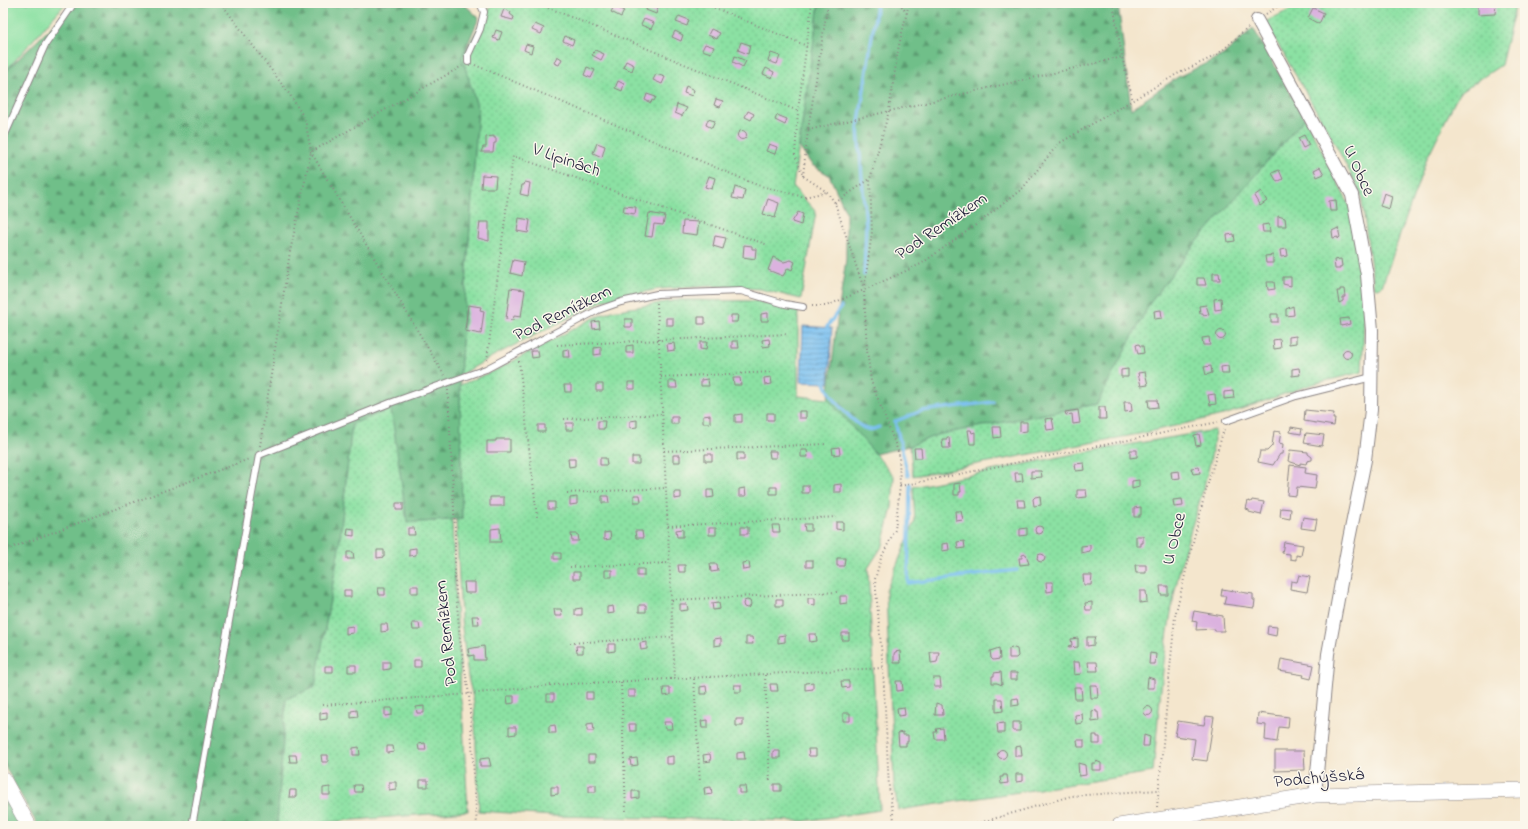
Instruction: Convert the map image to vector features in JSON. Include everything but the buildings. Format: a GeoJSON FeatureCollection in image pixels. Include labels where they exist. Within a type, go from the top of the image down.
{"type":"FeatureCollection","features":[{"type":"Feature","properties":{"kind":"street","name":"U Obce"},"geometry":{"type":"LineString","coordinates":[[1257,20],[1352,195],[1367,275],[1372,330],[1372,377],[1365,460],[1348,539],[1328,654],[1315,795]]}},
{"type":"Feature","properties":{"kind":"street"},"geometry":{"type":"LineString","coordinates":[[3,779],[29,826]]}},
{"type":"Feature","properties":{"kind":"street","name":"Podchýšská"},"geometry":{"type":"LineString","coordinates":[[1119,826],[1315,795],[1525,790]]}},
{"type":"Feature","properties":{"kind":"lane"},"geometry":{"type":"LineString","coordinates":[[3,139],[46,45],[74,3]]}},
{"type":"Feature","properties":{"kind":"lane"},"geometry":{"type":"LineString","coordinates":[[468,62],[468,55],[480,29],[484,12],[480,3]]}},
{"type":"Feature","properties":{"kind":"lane","name":"Pod Remízkem"},"geometry":{"type":"LineString","coordinates":[[448,382],[486,369],[598,310],[621,302],[657,294],[741,292],[802,307]]}},
{"type":"Feature","properties":{"kind":"lane"},"geometry":{"type":"LineString","coordinates":[[1226,421],[1296,396],[1372,377]]}},
{"type":"Feature","properties":{"kind":"lane"},"geometry":{"type":"LineString","coordinates":[[192,826],[259,455],[448,382]]}},
{"type":"Feature","properties":{"kind":"path"},"geometry":{"type":"LineString","coordinates":[[221,3],[290,95],[305,119],[311,152],[448,382]]}},
{"type":"Feature","properties":{"kind":"path"},"geometry":{"type":"LineString","coordinates":[[537,3],[798,111]]}},
{"type":"Feature","properties":{"kind":"path"},"geometry":{"type":"LineString","coordinates":[[703,3],[807,46]]}},
{"type":"Feature","properties":{"kind":"path"},"geometry":{"type":"LineString","coordinates":[[812,3],[798,111],[795,155],[803,176],[827,192],[835,203],[864,290]]}},
{"type":"Feature","properties":{"kind":"path"},"geometry":{"type":"LineString","coordinates":[[803,176],[808,130],[828,3]]}},
{"type":"Feature","properties":{"kind":"path"},"geometry":{"type":"LineString","coordinates":[[899,3],[907,14]]}},
{"type":"Feature","properties":{"kind":"path"},"geometry":{"type":"LineString","coordinates":[[895,826],[889,788],[883,668],[875,579],[881,558],[895,530],[900,486],[899,454],[871,381],[867,350],[864,290],[872,232],[870,179],[889,110],[898,50],[910,3]]}},
{"type":"Feature","properties":{"kind":"path"},"geometry":{"type":"LineString","coordinates":[[1113,3],[1122,57],[1133,101]]}},
{"type":"Feature","properties":{"kind":"path","name":"Pod Remízkem"},"geometry":{"type":"LineString","coordinates":[[802,307],[826,306],[927,260],[980,222],[1023,188],[1058,144],[1177,74],[1217,55],[1257,20],[1282,3]]}},
{"type":"Feature","properties":{"kind":"path"},"geometry":{"type":"LineString","coordinates":[[808,130],[1122,57]]}},
{"type":"Feature","properties":{"kind":"path"},"geometry":{"type":"LineString","coordinates":[[3,551],[259,455],[290,252],[311,152],[468,62],[757,185],[804,197],[827,192]]}},
{"type":"Feature","properties":{"kind":"path","name":"V Lipinách"},"geometry":{"type":"LineString","coordinates":[[486,369],[513,156],[768,245]]}},
{"type":"Feature","properties":{"kind":"path"},"geometry":{"type":"LineString","coordinates":[[835,203],[870,179]]}},
{"type":"Feature","properties":{"kind":"path"},"geometry":{"type":"LineString","coordinates":[[657,294],[675,679]]}},
{"type":"Feature","properties":{"kind":"path"},"geometry":{"type":"LineString","coordinates":[[557,345],[788,334]]}},
{"type":"Feature","properties":{"kind":"path"},"geometry":{"type":"LineString","coordinates":[[518,352],[537,517]]}},
{"type":"Feature","properties":{"kind":"path"},"geometry":{"type":"LineString","coordinates":[[661,377],[773,372]]}},
{"type":"Feature","properties":{"kind":"path","name":"Pod Remízkem"},"geometry":{"type":"LineString","coordinates":[[448,382],[455,529],[455,580],[460,640],[469,694],[477,826]]}},
{"type":"Feature","properties":{"kind":"path"},"geometry":{"type":"LineString","coordinates":[[564,419],[662,414]]}},
{"type":"Feature","properties":{"kind":"path"},"geometry":{"type":"LineString","coordinates":[[900,486],[1226,421]]}},
{"type":"Feature","properties":{"kind":"path","name":"U Obce"},"geometry":{"type":"LineString","coordinates":[[1156,820],[1175,616],[1204,497],[1226,421]]}},
{"type":"Feature","properties":{"kind":"path"},"geometry":{"type":"LineString","coordinates":[[664,451],[827,444]]}},
{"type":"Feature","properties":{"kind":"path"},"geometry":{"type":"LineString","coordinates":[[566,493],[666,488]]}},
{"type":"Feature","properties":{"kind":"path"},"geometry":{"type":"LineString","coordinates":[[668,526],[836,517]]}},
{"type":"Feature","properties":{"kind":"path"},"geometry":{"type":"LineString","coordinates":[[570,567],[669,563]]}},
{"type":"Feature","properties":{"kind":"path"},"geometry":{"type":"LineString","coordinates":[[672,600],[837,592]]}},
{"type":"Feature","properties":{"kind":"path"},"geometry":{"type":"LineString","coordinates":[[570,643],[674,637]]}},
{"type":"Feature","properties":{"kind":"path"},"geometry":{"type":"LineString","coordinates":[[323,705],[469,694],[552,685],[694,679],[883,668]]}},
{"type":"Feature","properties":{"kind":"path"},"geometry":{"type":"LineString","coordinates":[[765,675],[770,781]]}},
{"type":"Feature","properties":{"kind":"path"},"geometry":{"type":"LineString","coordinates":[[694,679],[700,783]]}},
{"type":"Feature","properties":{"kind":"path"},"geometry":{"type":"LineString","coordinates":[[621,682],[626,811]]}},
{"type":"Feature","properties":{"kind":"path"},"geometry":{"type":"LineString","coordinates":[[969,826],[1071,796],[1158,790]]}},
{"type":"Feature","properties":{"kind":"green space"},"geometry":{"type":"Polygon","coordinates":[[[3,3],[66,3],[3,74],[3,3]]]}},
{"type":"Feature","properties":{"kind":"green space"},"geometry":{"type":"Polygon","coordinates":[[[76,3],[463,3],[479,18],[462,57],[478,109],[460,375],[462,519],[407,523],[391,410],[352,424],[339,548],[315,688],[286,699],[277,826],[38,826],[3,763],[3,74],[76,3]]]}},
{"type":"Feature","properties":{"kind":"green space"},"geometry":{"type":"Polygon","coordinates":[[[493,3],[819,3],[793,187],[816,212],[801,299],[760,289],[713,286],[659,289],[602,301],[495,355],[460,375],[478,109],[462,57],[493,3]]]}},
{"type":"Feature","properties":{"kind":"green space"},"geometry":{"type":"Polygon","coordinates":[[[819,3],[1118,3],[1131,109],[1178,77],[1223,55],[1253,28],[1305,118],[1190,250],[1150,303],[1097,404],[937,435],[910,446],[875,454],[828,399],[846,259],[846,212],[829,175],[812,165],[799,147],[819,3]]]}},
{"type":"Feature","properties":{"kind":"green space"},"geometry":{"type":"Polygon","coordinates":[[[1303,3],[1516,3],[1501,65],[1459,93],[1427,158],[1382,286],[1374,289],[1361,194],[1331,136],[1265,22],[1303,3]]]}},
{"type":"Feature","properties":{"kind":"green space"},"geometry":{"type":"Polygon","coordinates":[[[1305,118],[1351,209],[1365,294],[1362,372],[1313,384],[1227,414],[1144,433],[913,476],[910,446],[937,435],[1097,404],[1150,303],[1190,250],[1305,118]]]}},
{"type":"Feature","properties":{"kind":"green space"},"geometry":{"type":"Polygon","coordinates":[[[679,300],[757,301],[798,311],[798,396],[828,399],[894,476],[892,507],[883,545],[868,568],[880,810],[804,821],[553,816],[479,811],[474,702],[468,677],[461,619],[456,520],[462,519],[460,385],[496,370],[594,318],[612,311],[679,300]]]}},
{"type":"Feature","properties":{"kind":"green space"},"geometry":{"type":"Polygon","coordinates":[[[391,409],[407,523],[452,520],[468,811],[277,826],[286,699],[315,687],[339,548],[352,424],[391,409]]]}},
{"type":"Feature","properties":{"kind":"green space"},"geometry":{"type":"Polygon","coordinates":[[[1215,430],[1213,448],[1205,482],[1184,551],[1170,618],[1163,669],[1153,772],[898,810],[894,783],[886,591],[915,521],[913,487],[1069,455],[1215,430]]]}},
{"type":"Feature","properties":{"kind":"green space"},"geometry":{"type":"Polygon","coordinates":[[[3,796],[20,826],[3,826],[3,796]]]}},
{"type":"Feature","properties":{"kind":"water"},"geometry":{"type":"Polygon","coordinates":[[[803,326],[832,328],[829,383],[801,382],[803,326]]]}},
{"type":"Feature","properties":{"kind":"waterway"},"geometry":{"type":"LineString","coordinates":[[864,275],[866,226],[858,129],[877,3]]}},
{"type":"Feature","properties":{"kind":"waterway"},"geometry":{"type":"LineString","coordinates":[[827,331],[827,327],[841,307]]}},
{"type":"Feature","properties":{"kind":"waterway"},"geometry":{"type":"LineString","coordinates":[[825,379],[829,391],[840,406],[853,419],[866,429],[879,427]]}},
{"type":"Feature","properties":{"kind":"waterway"},"geometry":{"type":"LineString","coordinates":[[896,421],[921,411],[993,402]]}},
{"type":"Feature","properties":{"kind":"waterway"},"geometry":{"type":"LineString","coordinates":[[895,421],[908,475]]}},
{"type":"Feature","properties":{"kind":"waterway"},"geometry":{"type":"LineString","coordinates":[[910,484],[908,583],[1017,570]]}}]}
